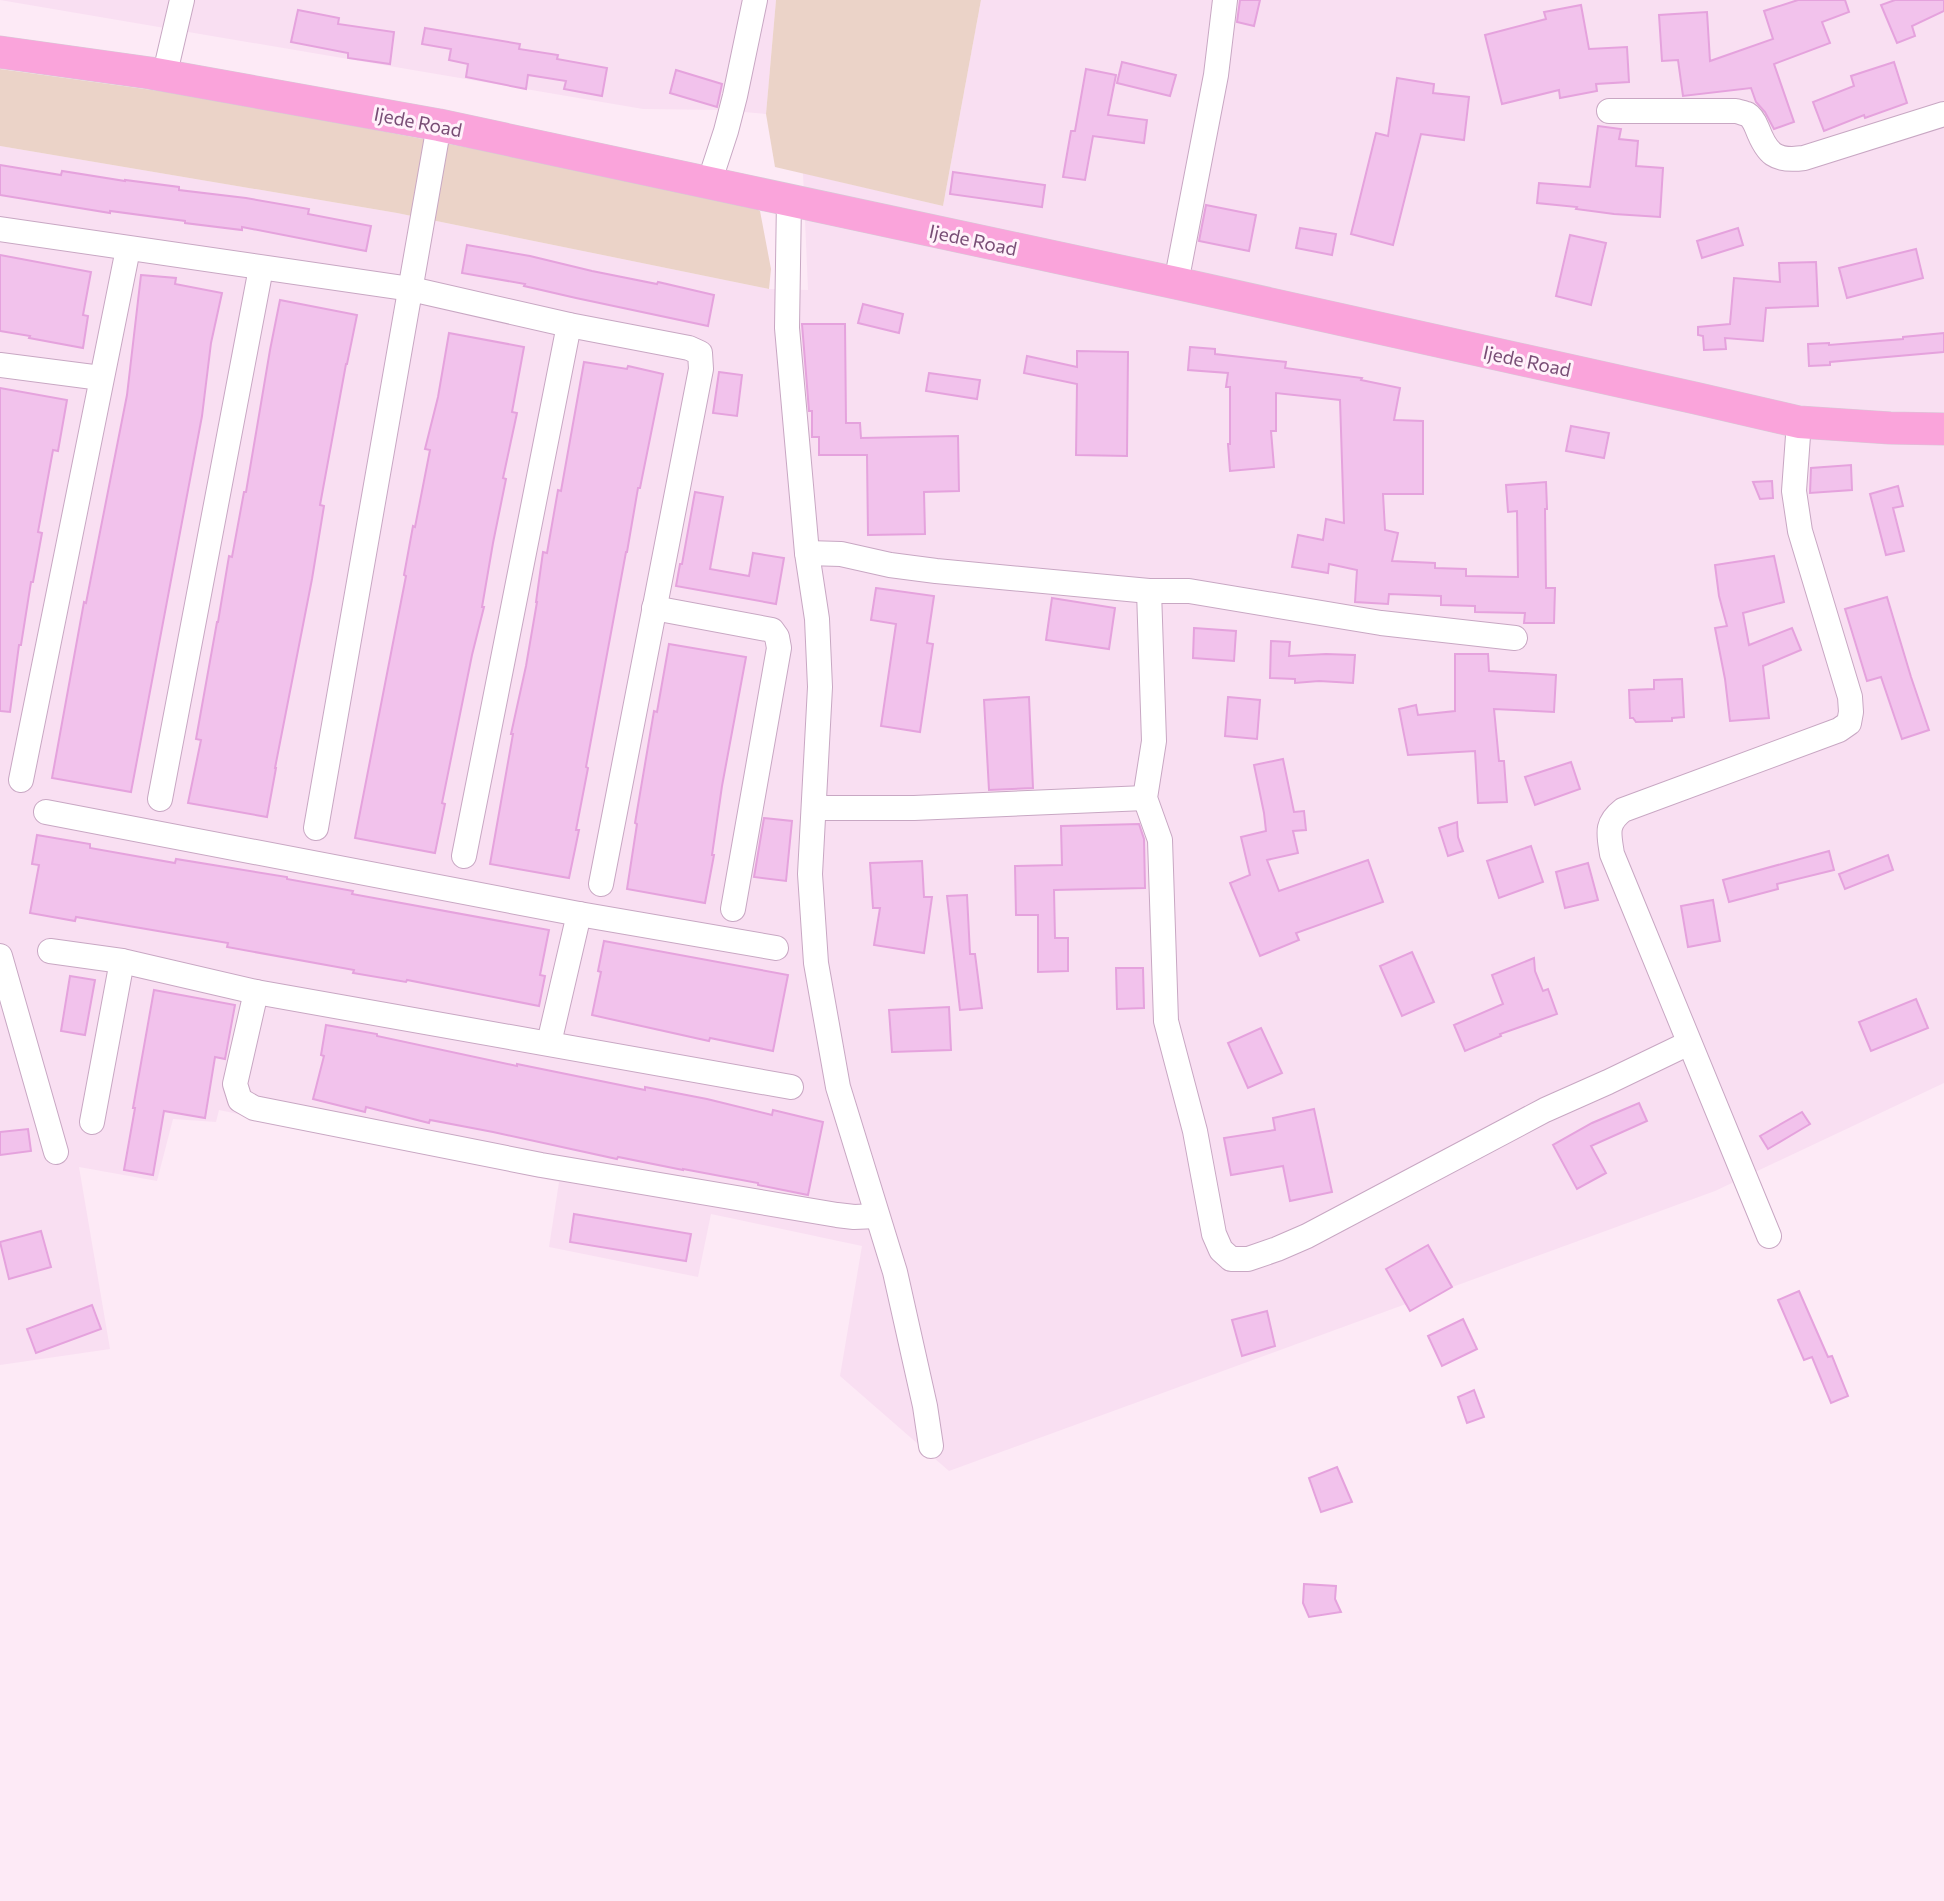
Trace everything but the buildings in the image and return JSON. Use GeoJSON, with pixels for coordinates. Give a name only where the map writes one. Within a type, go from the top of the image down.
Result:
{"type":"FeatureCollection","features":[{"type":"Feature","properties":{"kind":"main road","name":"Ijede Road"},"geometry":{"type":"LineString","coordinates":[[0,52],[164,77],[439,125],[1176,283],[1799,422],[1944,429]]}},
{"type":"Feature","properties":{"kind":"street"},"geometry":{"type":"LineString","coordinates":[[164,77],[182,0]]}},
{"type":"Feature","properties":{"kind":"street"},"geometry":{"type":"LineString","coordinates":[[709,183],[735,96],[755,0]]}},
{"type":"Feature","properties":{"kind":"street"},"geometry":{"type":"LineString","coordinates":[[1176,283],[1216,75],[1225,0]]}},
{"type":"Feature","properties":{"kind":"street"},"geometry":{"type":"LineString","coordinates":[[1609,111],[1736,111],[1747,114],[1754,121],[1763,143],[1773,156],[1787,160],[1804,158],[1944,114]]}},
{"type":"Feature","properties":{"kind":"street"},"geometry":{"type":"LineString","coordinates":[[316,828],[439,125]]}},
{"type":"Feature","properties":{"kind":"street"},"geometry":{"type":"LineString","coordinates":[[789,200],[788,328],[807,553],[817,619],[820,687],[810,874],[816,963],[838,1087],[895,1272],[925,1406],[931,1446]]}},
{"type":"Feature","properties":{"kind":"street"},"geometry":{"type":"LineString","coordinates":[[0,229],[411,289],[569,325],[689,348],[700,354],[701,369],[601,884]]}},
{"type":"Feature","properties":{"kind":"street"},"geometry":{"type":"LineString","coordinates":[[21,780],[128,248]]}},
{"type":"Feature","properties":{"kind":"street"},"geometry":{"type":"LineString","coordinates":[[160,799],[261,268]]}},
{"type":"Feature","properties":{"kind":"street"},"geometry":{"type":"LineString","coordinates":[[464,856],[569,325]]}},
{"type":"Feature","properties":{"kind":"street"},"geometry":{"type":"LineString","coordinates":[[0,365],[101,378]]}},
{"type":"Feature","properties":{"kind":"street"},"geometry":{"type":"LineString","coordinates":[[1769,1236],[1612,855],[1609,833],[1613,818],[1623,810],[1839,730],[1849,723],[1852,712],[1850,697],[1800,531],[1794,491],[1799,422]]}},
{"type":"Feature","properties":{"kind":"street"},"geometry":{"type":"LineString","coordinates":[[807,553],[841,554],[890,565],[936,571],[1149,591],[1189,591],[1381,623],[1515,638]]}},
{"type":"Feature","properties":{"kind":"street"},"geometry":{"type":"LineString","coordinates":[[1149,591],[1154,741],[1145,798],[1160,840],[1166,1021],[1195,1131],[1214,1234],[1221,1250],[1231,1259],[1248,1259],[1277,1250],[1307,1236],[1545,1110],[1689,1043]]}},
{"type":"Feature","properties":{"kind":"street"},"geometry":{"type":"LineString","coordinates":[[654,608],[772,630],[777,637],[779,648],[733,909]]}},
{"type":"Feature","properties":{"kind":"street"},"geometry":{"type":"LineString","coordinates":[[815,808],[914,808],[1145,798]]}},
{"type":"Feature","properties":{"kind":"street"},"geometry":{"type":"LineString","coordinates":[[46,812],[579,914],[776,948]]}},
{"type":"Feature","properties":{"kind":"street"},"geometry":{"type":"LineString","coordinates":[[549,1043],[579,914]]}},
{"type":"Feature","properties":{"kind":"street"},"geometry":{"type":"LineString","coordinates":[[50,951],[122,961],[256,992],[791,1087]]}},
{"type":"Feature","properties":{"kind":"street"},"geometry":{"type":"LineString","coordinates":[[0,956],[56,1152]]}},
{"type":"Feature","properties":{"kind":"street"},"geometry":{"type":"LineString","coordinates":[[93,1122],[122,961]]}},
{"type":"Feature","properties":{"kind":"street"},"geometry":{"type":"LineString","coordinates":[[256,992],[235,1084],[240,1100],[254,1108],[541,1165],[837,1215],[877,1216]]}},
{"type":"Feature","properties":{"kind":"shaded area"},"geometry":{"type":"Polygon","coordinates":[[[0,0],[776,0],[766,114],[720,110],[643,109],[0,0]]]}},
{"type":"Feature","properties":{"kind":"shaded area"},"geometry":{"type":"Polygon","coordinates":[[[776,0],[981,0],[943,206],[775,167],[766,114],[776,0]]]}},
{"type":"Feature","properties":{"kind":"shaded area"},"geometry":{"type":"Polygon","coordinates":[[[981,0],[1944,0],[1944,1083],[1715,1191],[949,1471],[840,1376],[862,1246],[711,1214],[698,1277],[549,1247],[559,1182],[219,1110],[216,1122],[173,1119],[157,1181],[79,1167],[110,1349],[0,1365],[0,146],[397,213],[769,289],[808,290],[803,173],[943,206],[981,0]]]}},
{"type":"Feature","properties":{"kind":"shaded area"},"geometry":{"type":"Polygon","coordinates":[[[0,69],[210,98],[741,200],[760,211],[771,269],[769,289],[397,213],[0,146],[0,69]]]}}]}
